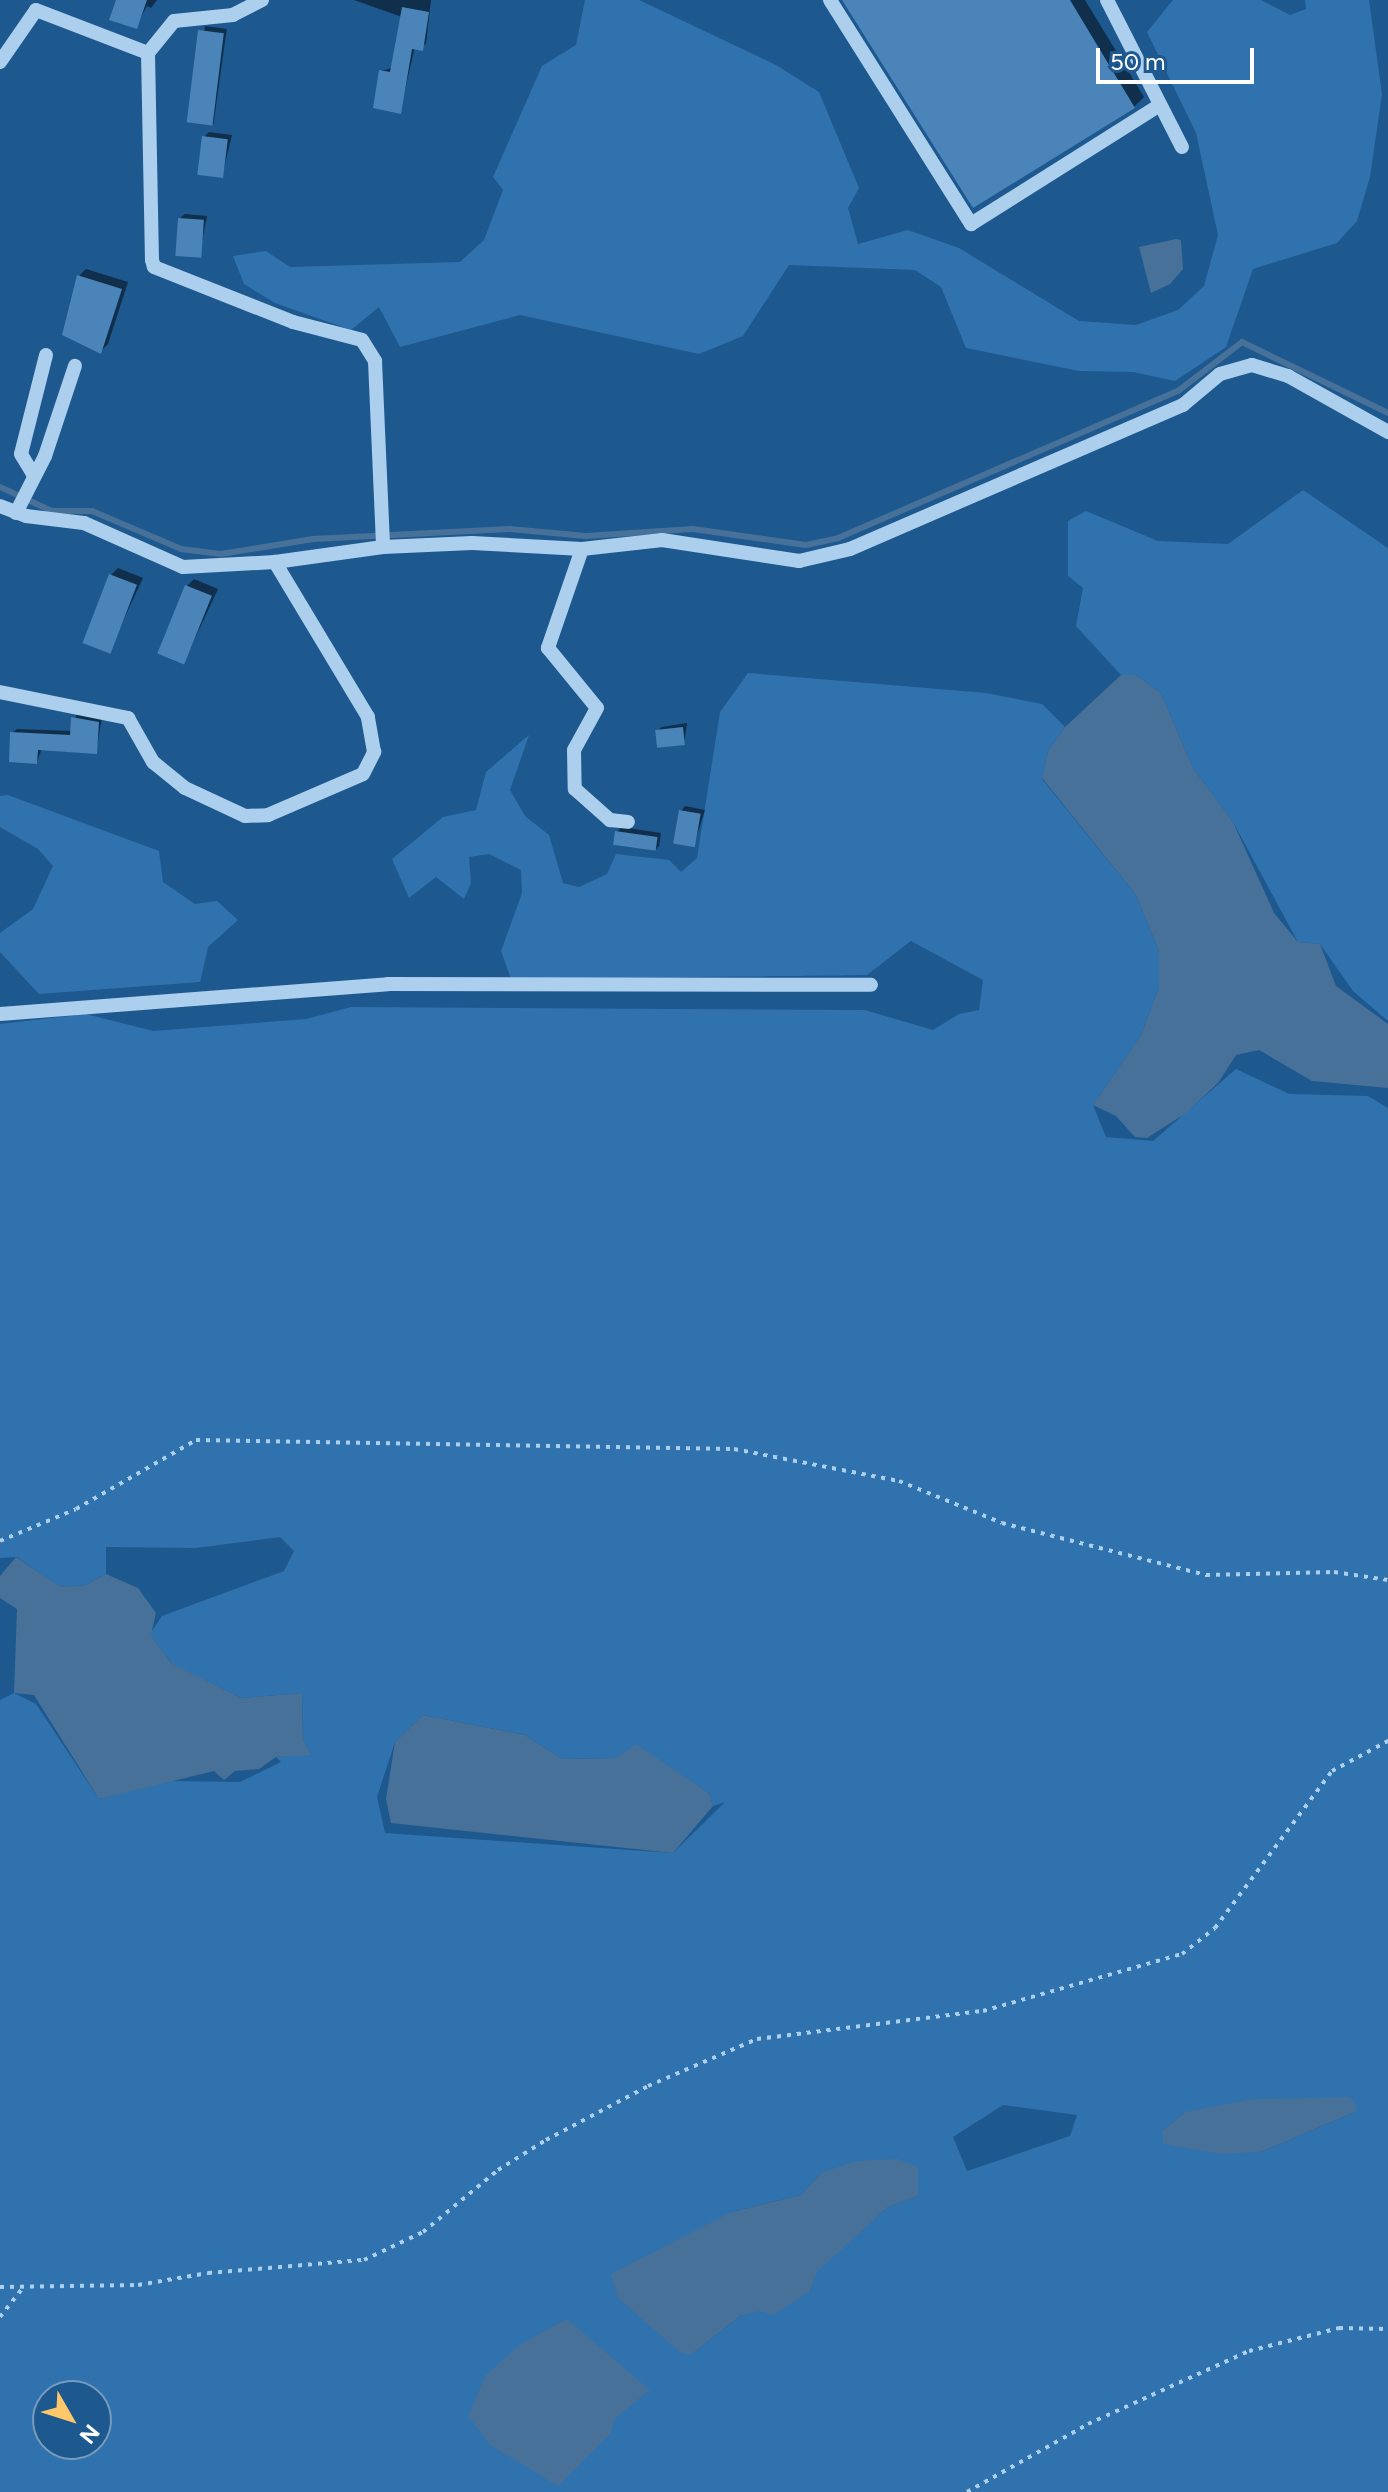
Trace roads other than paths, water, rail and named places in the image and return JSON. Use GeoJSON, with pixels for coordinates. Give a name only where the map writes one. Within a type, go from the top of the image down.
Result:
{"type":"FeatureCollection","features":[{"type":"Feature","properties":{"kind":"street"},"geometry":{"type":"LineString","coordinates":[[262,0],[233,15],[174,21],[148,53],[154,267],[293,322],[362,340],[375,361],[382,544]]}},
{"type":"Feature","properties":{"kind":"street"},"geometry":{"type":"LineString","coordinates":[[830,0],[971,224],[1160,105]]}},
{"type":"Feature","properties":{"kind":"street"},"geometry":{"type":"LineString","coordinates":[[1107,0],[1182,147]]}},
{"type":"Feature","properties":{"kind":"street"},"geometry":{"type":"LineString","coordinates":[[0,62],[35,5],[148,53]]}},
{"type":"Feature","properties":{"kind":"street"},"geometry":{"type":"LineString","coordinates":[[33,474],[21,454],[46,355]]}},
{"type":"Feature","properties":{"kind":"street"},"geometry":{"type":"LineString","coordinates":[[0,506],[84,523],[183,567],[275,562],[382,544],[472,543],[582,549],[662,540],[799,561],[850,549],[1183,405],[1220,374],[1252,365],[1288,376],[1388,432]]}},
{"type":"Feature","properties":{"kind":"street"},"geometry":{"type":"LineString","coordinates":[[17,510],[45,456],[75,366]]}},
{"type":"Feature","properties":{"kind":"street"},"geometry":{"type":"LineString","coordinates":[[582,549],[548,648],[597,708],[574,750],[575,789],[610,820],[628,822]]}},
{"type":"Feature","properties":{"kind":"street"},"geometry":{"type":"LineString","coordinates":[[0,692],[128,718],[153,762],[185,788],[245,816],[268,815],[363,774],[374,752],[368,717],[275,562]]}},
{"type":"Feature","properties":{"kind":"street"},"geometry":{"type":"LineString","coordinates":[[0,1014],[388,984],[871,985]]}},
{"type":"Feature","properties":{"kind":"waterway"},"geometry":{"type":"LineString","coordinates":[[0,487],[52,511],[92,511],[181,549],[221,554],[313,539],[510,529],[586,536],[693,529],[806,545],[838,538],[1178,391],[1242,342],[1388,413]]}}]}
